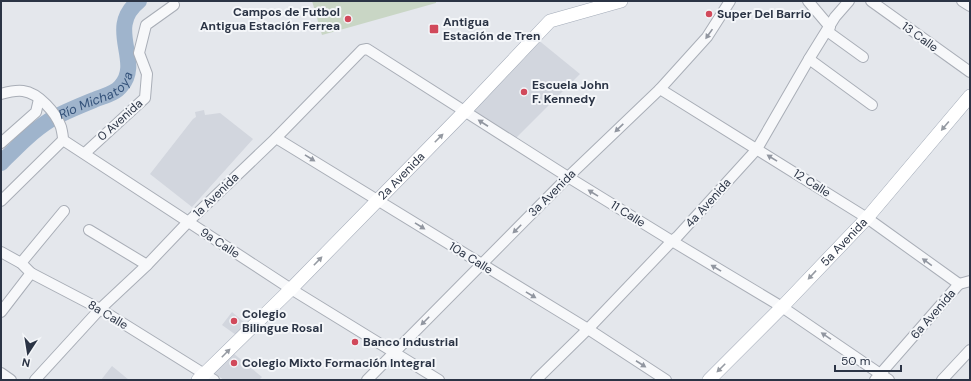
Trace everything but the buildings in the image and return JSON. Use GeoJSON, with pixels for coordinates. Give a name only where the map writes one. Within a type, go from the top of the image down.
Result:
{"type":"FeatureCollection","features":[{"type":"Feature","properties":{"kind":"main road","name":"2a Avenida"},"geometry":{"type":"LineString","coordinates":[[206,378],[465,111],[550,21],[621,1]]}},
{"type":"Feature","properties":{"kind":"main road","name":"5a Avenida"},"geometry":{"type":"LineString","coordinates":[[709,380],[782,307],[867,218],[970,96]]}},
{"type":"Feature","properties":{"kind":"street","name":"3a Avenida"},"geometry":{"type":"LineString","coordinates":[[367,380],[568,177],[660,89],[707,37],[730,1]]}},
{"type":"Feature","properties":{"kind":"street"},"geometry":{"type":"LineString","coordinates":[[808,1],[828,29],[864,57]]}},
{"type":"Feature","properties":{"kind":"street","name":"4a Avenida"},"geometry":{"type":"LineString","coordinates":[[536,380],[588,329],[677,237],[758,149],[809,59],[835,17],[849,1]]}},
{"type":"Feature","properties":{"kind":"street","name":"13 Calle"},"geometry":{"type":"LineString","coordinates":[[871,1],[970,72]]}},
{"type":"Feature","properties":{"kind":"street"},"geometry":{"type":"LineString","coordinates":[[962,1],[970,6]]}},
{"type":"Feature","properties":{"kind":"street","name":"0 Avenida"},"geometry":{"type":"LineString","coordinates":[[85,153],[145,98],[147,74],[139,53],[146,25],[174,5]]}},
{"type":"Feature","properties":{"kind":"street","name":"11 Calle"},"geometry":{"type":"LineString","coordinates":[[367,49],[568,177],[782,307],[882,378]]}},
{"type":"Feature","properties":{"kind":"street","name":"1a Avenida"},"geometry":{"type":"LineString","coordinates":[[35,380],[100,309],[276,138],[362,50],[367,49]]}},
{"type":"Feature","properties":{"kind":"street"},"geometry":{"type":"LineString","coordinates":[[809,59],[872,104]]}},
{"type":"Feature","properties":{"kind":"street","name":"12 Calle"},"geometry":{"type":"LineString","coordinates":[[660,89],[867,218],[959,284]]}},
{"type":"Feature","properties":{"kind":"street"},"geometry":{"type":"LineString","coordinates":[[1,94],[18,90],[28,92],[49,106],[61,127],[64,140],[1,201]]}},
{"type":"Feature","properties":{"kind":"street"},"geometry":{"type":"LineString","coordinates":[[1,143],[36,112],[39,99]]}},
{"type":"Feature","properties":{"kind":"street","name":"10a Calle"},"geometry":{"type":"LineString","coordinates":[[276,138],[588,329],[666,380]]}},
{"type":"Feature","properties":{"kind":"street","name":"9a Calle"},"geometry":{"type":"LineString","coordinates":[[64,140],[291,289],[440,380]]}},
{"type":"Feature","properties":{"kind":"street"},"geometry":{"type":"LineString","coordinates":[[21,263],[64,211]]}},
{"type":"Feature","properties":{"kind":"street"},"geometry":{"type":"LineString","coordinates":[[89,230],[147,265]]}},
{"type":"Feature","properties":{"kind":"street","name":"8a Calle"},"geometry":{"type":"LineString","coordinates":[[1,252],[21,263],[31,273],[100,309],[206,378]]}},
{"type":"Feature","properties":{"kind":"street"},"geometry":{"type":"LineString","coordinates":[[1,312],[31,273]]}},
{"type":"Feature","properties":{"kind":"street"},"geometry":{"type":"LineString","coordinates":[[959,284],[970,281]]}},
{"type":"Feature","properties":{"kind":"street","name":"6a Avenida"},"geometry":{"type":"LineString","coordinates":[[882,378],[959,284]]}},
{"type":"Feature","properties":{"kind":"street"},"geometry":{"type":"LineString","coordinates":[[942,380],[970,350]]}},
{"type":"Feature","properties":{"kind":"street"},"geometry":{"type":"LineString","coordinates":[[1,373],[10,380]]}},
{"type":"Feature","properties":{"kind":"shaded area","name":"Escuela John F. Kennedy"},"geometry":{"type":"Polygon","coordinates":[[[537,39],[580,74],[516,138],[469,110],[537,39]]]}},
{"type":"Feature","properties":{"kind":"shaded area"},"geometry":{"type":"Polygon","coordinates":[[[204,110],[205,115],[220,113],[253,139],[192,207],[150,174],[196,117],[195,112],[204,110]]]}},
{"type":"Feature","properties":{"kind":"shaded area","name":"Colegio Bilingue Rosal"},"geometry":{"type":"Polygon","coordinates":[[[232,312],[246,324],[236,335],[222,325],[232,312]]]}},
{"type":"Feature","properties":{"kind":"shaded area","name":"Colegio Mixto Formación Integral"},"geometry":{"type":"Polygon","coordinates":[[[233,353],[262,377],[259,380],[224,380],[214,373],[233,353]]]}},
{"type":"Feature","properties":{"kind":"shaded area"},"geometry":{"type":"Polygon","coordinates":[[[112,366],[129,380],[101,380],[112,366]]]}},
{"type":"Feature","properties":{"kind":"green space","name":"Campos de Futbol Antigua Estación Ferrea"},"geometry":{"type":"Polygon","coordinates":[[[312,1],[436,1],[436,3],[322,35],[312,1]]]}},
{"type":"Feature","properties":{"kind":"waterway","name":"Río Michatoya"},"geometry":{"type":"LineString","coordinates":[[1,163],[30,135],[50,120],[72,109],[112,93],[121,86],[127,76],[128,66],[124,33],[125,22],[129,11],[139,1]]}},
{"type":"Feature","properties":{"kind":"place","name":"Super Del Barrio"},"geometry":{"type":"Point","coordinates":[709,14]}},
{"type":"Feature","properties":{"kind":"place","name":"Campos de Futbol Antigua Estación Ferrea"},"geometry":{"type":"Point","coordinates":[348,19]}},
{"type":"Feature","properties":{"kind":"place","name":"Antigua Estación de Tren"},"geometry":{"type":"Point","coordinates":[434,29]}},
{"type":"Feature","properties":{"kind":"place","name":"Escuela John F. Kennedy"},"geometry":{"type":"Point","coordinates":[524,92]}},
{"type":"Feature","properties":{"kind":"place","name":"Colegio Bilingue Rosal"},"geometry":{"type":"Point","coordinates":[234,321]}},
{"type":"Feature","properties":{"kind":"place","name":"Banco Industrial"},"geometry":{"type":"Point","coordinates":[355,342]}},
{"type":"Feature","properties":{"kind":"place","name":"Colegio Mixto Formación Integral"},"geometry":{"type":"Point","coordinates":[234,363]}}]}
